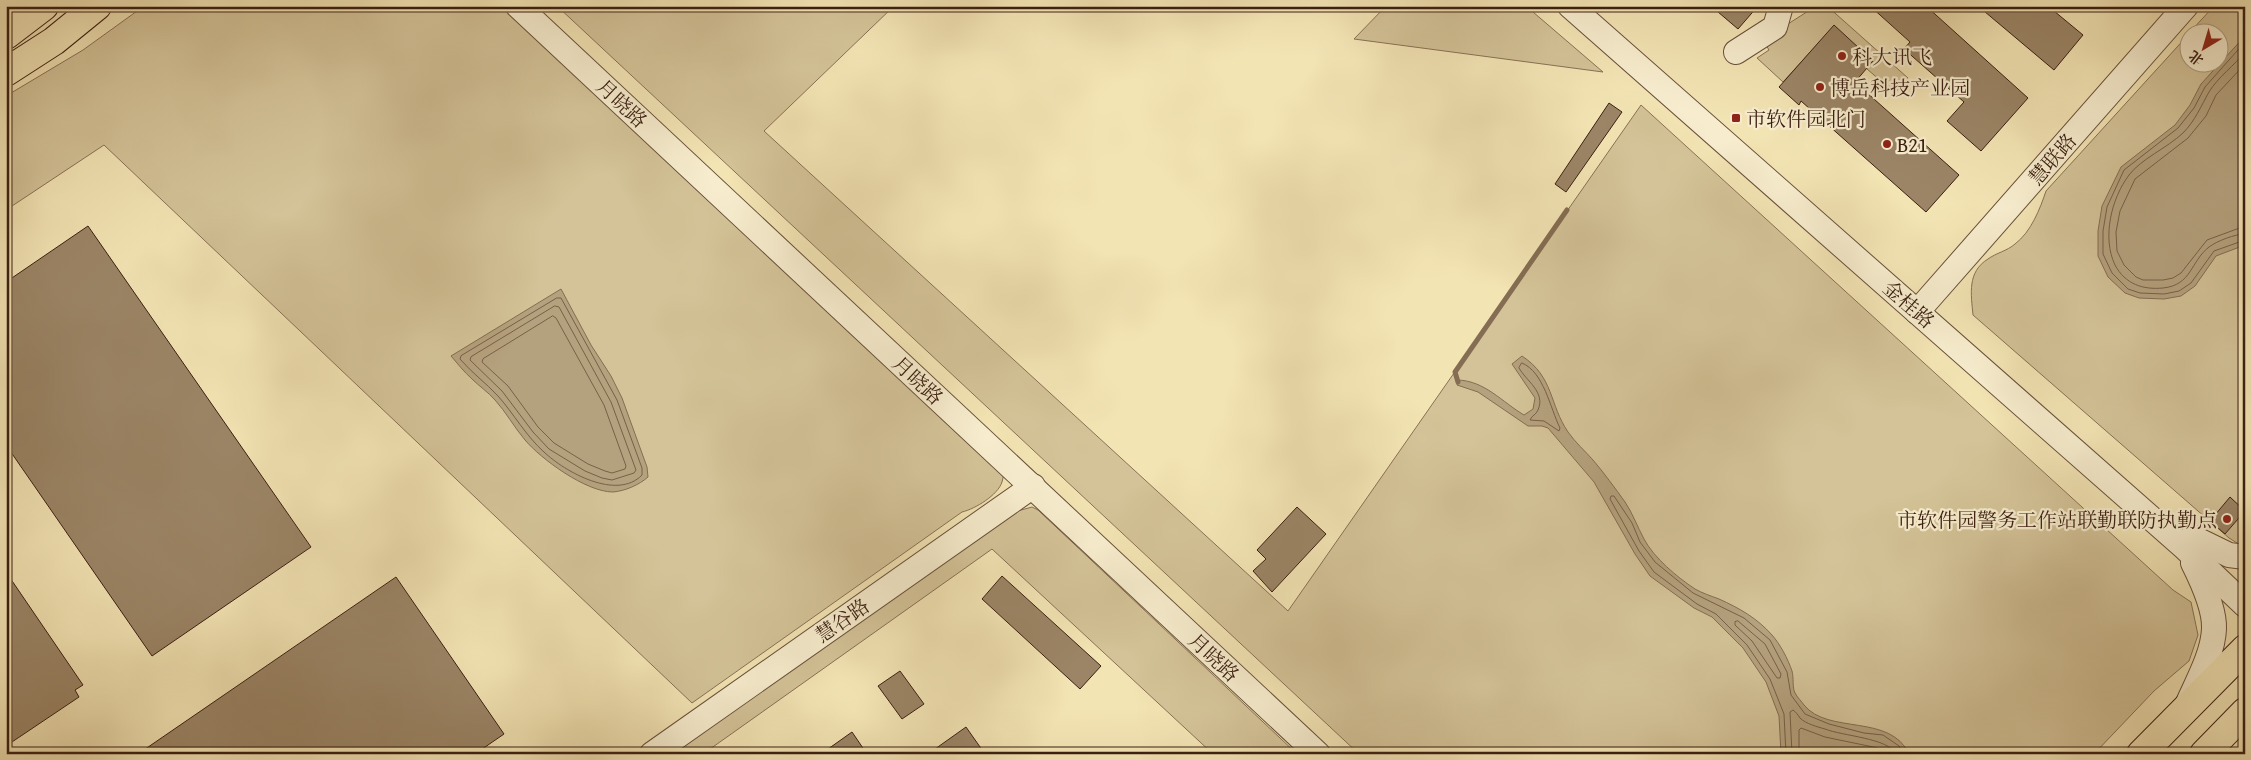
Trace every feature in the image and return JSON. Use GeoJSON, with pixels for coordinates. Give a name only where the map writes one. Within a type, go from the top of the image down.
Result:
{"type":"FeatureCollection","features":[{"type":"Feature","properties":{"kind":"main road"},"geometry":{"type":"LineString","coordinates":[[6,35],[44,6]]}},
{"type":"Feature","properties":{"kind":"main road"},"geometry":{"type":"LineString","coordinates":[[6,72],[54,41],[97,6]]}},
{"type":"Feature","properties":{"kind":"main road"},"geometry":{"type":"LineString","coordinates":[[2141,754],[2187,705],[2245,649]]}},
{"type":"Feature","properties":{"kind":"main road"},"geometry":{"type":"LineString","coordinates":[[2212,745],[2245,712]]}},
{"type":"Feature","properties":{"kind":"street","name":"月晓路"},"geometry":{"type":"LineString","coordinates":[[518,6],[1318,754]]}},
{"type":"Feature","properties":{"kind":"street","name":"金桂路"},"geometry":{"type":"LineString","coordinates":[[1570,6],[1921,307],[2189,543],[2245,583]]}},
{"type":"Feature","properties":{"kind":"street","name":"金桂路"},"geometry":{"type":"LineString","coordinates":[[1590,6],[1921,307]]}},
{"type":"Feature","properties":{"kind":"street"},"geometry":{"type":"LineString","coordinates":[[1736,52],[1775,27],[1780,6]]}},
{"type":"Feature","properties":{"kind":"street","name":"慧联路"},"geometry":{"type":"LineString","coordinates":[[1921,307],[2186,6]]}},
{"type":"Feature","properties":{"kind":"street","name":"慧谷路"},"geometry":{"type":"LineString","coordinates":[[652,754],[1033,486]]}},
{"type":"Feature","properties":{"kind":"street","name":"金桂路"},"geometry":{"type":"LineString","coordinates":[[2189,543],[2245,605]]}},
{"type":"Feature","properties":{"kind":"street"},"geometry":{"type":"LineString","coordinates":[[2189,543],[2229,555],[2245,557]]}},
{"type":"Feature","properties":{"kind":"street"},"geometry":{"type":"LineString","coordinates":[[2187,705],[2209,653],[2214,628],[2205,588],[2189,543]]}},
{"type":"Feature","properties":{"kind":"street"},"geometry":{"type":"LineString","coordinates":[[2212,745],[2245,718]]}},
{"type":"Feature","properties":{"kind":"shaded area"},"geometry":{"type":"Polygon","coordinates":[[[144,6],[509,6],[1003,466],[1003,478],[1000,487],[985,501],[962,512],[692,703],[104,145],[6,210],[6,96],[83,50],[144,6]]]}},
{"type":"Feature","properties":{"kind":"shaded area"},"geometry":{"type":"Polygon","coordinates":[[[557,6],[894,6],[764,131],[1288,611],[1641,105],[2173,590],[2191,602],[2198,635],[2189,661],[2154,691],[2094,754],[1359,754],[557,6]]]}},
{"type":"Feature","properties":{"kind":"shaded area"},"geometry":{"type":"Polygon","coordinates":[[[1386,6],[1526,6],[1603,72],[1354,39],[1386,6]]]}},
{"type":"Feature","properties":{"kind":"shaded area"},"geometry":{"type":"Polygon","coordinates":[[[1816,6],[1827,6],[1908,78],[1895,93],[1867,69],[1873,61],[1834,26],[1783,82],[1757,58],[1769,50],[1763,40],[1816,6]]]}},
{"type":"Feature","properties":{"kind":"shaded area"},"geometry":{"type":"Polygon","coordinates":[[[2214,6],[2245,6],[2245,548],[2229,538],[1973,315],[1971,291],[1973,277],[1981,264],[2021,239],[2034,220],[2046,191],[2178,46],[2178,72],[2228,72],[2228,22],[2199,22],[2214,6]]]}},
{"type":"Feature","properties":{"kind":"shaded area"},"geometry":{"type":"Polygon","coordinates":[[[1032,507],[1038,510],[1297,754],[1213,754],[992,549],[703,754],[673,754],[1014,512],[1032,507]]]}},
{"type":"Feature","properties":{"kind":"water"},"geometry":{"type":"Polygon","coordinates":[[[2245,36],[2245,245],[2216,256],[2195,286],[2181,296],[2164,299],[2139,298],[2125,293],[2108,277],[2098,256],[2098,231],[2102,206],[2121,167],[2175,125],[2190,105],[2201,84],[2212,72],[2228,72],[2228,55],[2245,36]]]}},
{"type":"Feature","properties":{"kind":"water"},"geometry":{"type":"Polygon","coordinates":[[[561,289],[622,398],[647,467],[648,477],[627,489],[613,492],[602,491],[578,481],[553,465],[532,448],[503,409],[466,374],[451,356],[561,289]]]}},
{"type":"Feature","properties":{"kind":"water"},"geometry":{"type":"Polygon","coordinates":[[[1522,356],[1540,373],[1546,382],[1568,432],[1597,465],[1625,502],[1648,546],[1660,560],[1695,589],[1741,610],[1766,629],[1784,652],[1793,674],[1795,693],[1804,705],[1815,714],[1828,720],[1874,728],[1888,733],[1900,741],[1909,754],[1781,754],[1779,716],[1766,682],[1743,648],[1712,617],[1694,608],[1650,576],[1635,554],[1594,482],[1548,428],[1528,426],[1478,392],[1457,385],[1458,380],[1477,384],[1524,415],[1533,409],[1535,398],[1512,364],[1522,356]]]}},
{"type":"Feature","properties":{"kind":"building"},"geometry":{"type":"Polygon","coordinates":[[[1711,6],[1758,6],[1738,29],[1711,6]]]}},
{"type":"Feature","properties":{"kind":"building"},"geometry":{"type":"Polygon","coordinates":[[[1870,6],[1926,6],[2028,98],[1981,151],[1947,121],[1964,102],[1904,49],[1910,42],[1870,6]]]}},
{"type":"Feature","properties":{"kind":"building"},"geometry":{"type":"Polygon","coordinates":[[[1978,6],[2048,6],[2083,35],[2054,70],[1978,6]]]}},
{"type":"Feature","properties":{"kind":"building","name":"B21"},"geometry":{"type":"Polygon","coordinates":[[[1834,25],[1873,61],[1855,82],[1959,175],[1926,212],[1801,101],[1799,105],[1779,87],[1834,25]]]}},
{"type":"Feature","properties":{"kind":"building"},"geometry":{"type":"Polygon","coordinates":[[[1609,103],[1622,112],[1566,192],[1555,184],[1609,103]]]}},
{"type":"Feature","properties":{"kind":"building"},"geometry":{"type":"Polygon","coordinates":[[[88,226],[311,547],[152,656],[6,445],[6,282],[88,226]]]}},
{"type":"Feature","properties":{"kind":"building"},"geometry":{"type":"Polygon","coordinates":[[[2230,497],[2245,511],[2225,534],[2210,521],[2230,497]]]}},
{"type":"Feature","properties":{"kind":"building"},"geometry":{"type":"Polygon","coordinates":[[[1297,507],[1326,534],[1272,592],[1253,571],[1266,559],[1257,550],[1297,507]]]}},
{"type":"Feature","properties":{"kind":"building"},"geometry":{"type":"Polygon","coordinates":[[[6,572],[83,685],[75,690],[79,697],[6,746],[6,572]]]}},
{"type":"Feature","properties":{"kind":"building"},"geometry":{"type":"Polygon","coordinates":[[[1002,576],[1101,666],[1080,689],[982,599],[1002,576]]]}},
{"type":"Feature","properties":{"kind":"building"},"geometry":{"type":"Polygon","coordinates":[[[396,577],[504,734],[475,754],[138,754],[396,577]]]}},
{"type":"Feature","properties":{"kind":"building"},"geometry":{"type":"Polygon","coordinates":[[[900,671],[924,704],[902,719],[878,686],[900,671]]]}},
{"type":"Feature","properties":{"kind":"building"},"geometry":{"type":"Polygon","coordinates":[[[966,727],[985,754],[928,754],[966,727]]]}},
{"type":"Feature","properties":{"kind":"building"},"geometry":{"type":"Polygon","coordinates":[[[852,732],[867,754],[821,754],[852,732]]]}},
{"type":"Feature","properties":{"kind":"waterway"},"geometry":{"type":"LineString","coordinates":[[1458,382],[1455,372],[1567,210]]}},
{"type":"Feature","properties":{"kind":"place","name":"科大讯飞"},"geometry":{"type":"Point","coordinates":[1842,56]}},
{"type":"Feature","properties":{"kind":"place","name":"博岳科技产业园"},"geometry":{"type":"Point","coordinates":[1820,87]}},
{"type":"Feature","properties":{"kind":"place","name":"市软件园北门"},"geometry":{"type":"Point","coordinates":[1736,118]}},
{"type":"Feature","properties":{"kind":"place","name":"B21"},"geometry":{"type":"Point","coordinates":[1887,144]}},
{"type":"Feature","properties":{"kind":"place","name":"市软件园警务工作站联勤联防执勤点"},"geometry":{"type":"Point","coordinates":[2227,519]}}]}
